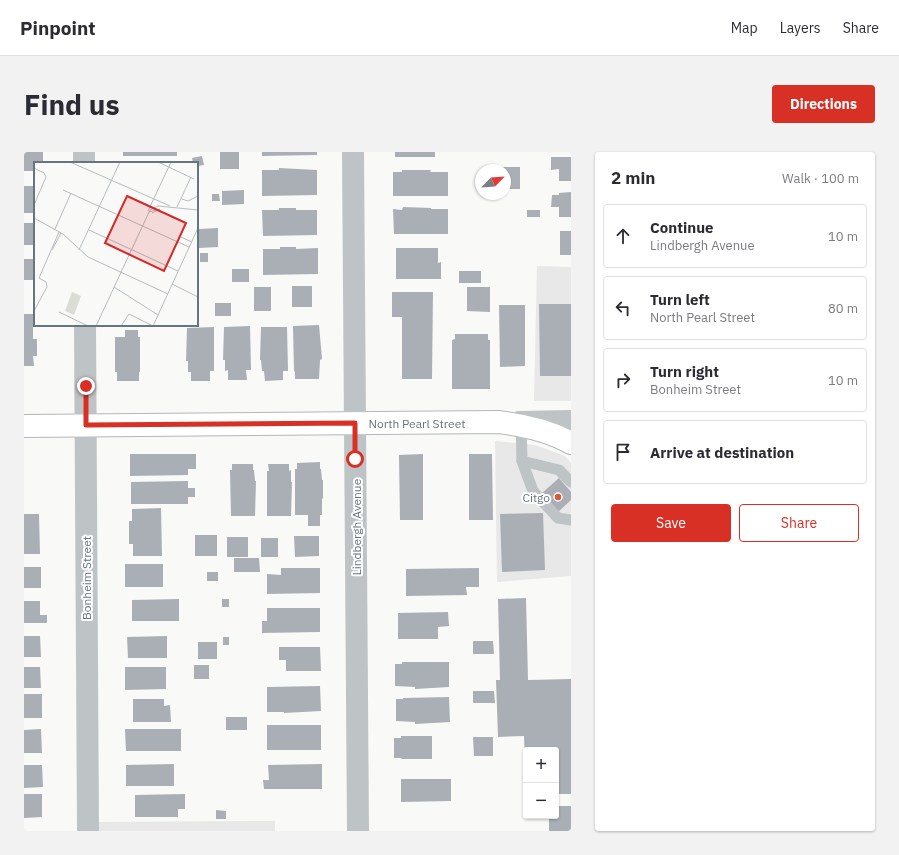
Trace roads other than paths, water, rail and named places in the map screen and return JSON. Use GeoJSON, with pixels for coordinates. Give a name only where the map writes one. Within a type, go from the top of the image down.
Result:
{"type":"FeatureCollection","features":[{"type":"Feature","properties":{"kind":"main road","name":"North Pearl Street"},"geometry":{"type":"LineString","coordinates":[[24,426],[498,422]]}},
{"type":"Feature","properties":{"kind":"main road"},"geometry":{"type":"LineString","coordinates":[[498,422],[521,424],[548,432],[571,443]]}},
{"type":"Feature","properties":{"kind":"street","name":"Lindbergh Avenue"},"geometry":{"type":"LineString","coordinates":[[353,152],[358,831]]}},
{"type":"Feature","properties":{"kind":"street","name":"Bonheim Street"},"geometry":{"type":"LineString","coordinates":[[85,326],[88,831]]}},
{"type":"Feature","properties":{"kind":"street","name":"North Pearl Street"},"geometry":{"type":"LineString","coordinates":[[498,422],[571,421]]}},
{"type":"Feature","properties":{"kind":"lane"},"geometry":{"type":"LineString","coordinates":[[521,424],[522,461],[533,491],[558,518],[571,520]]}},
{"type":"Feature","properties":{"kind":"lane"},"geometry":{"type":"LineString","coordinates":[[522,461],[559,470],[571,482]]}},
{"type":"Feature","properties":{"kind":"place","name":"Citgo"},"geometry":{"type":"Point","coordinates":[558,497]}}]}
